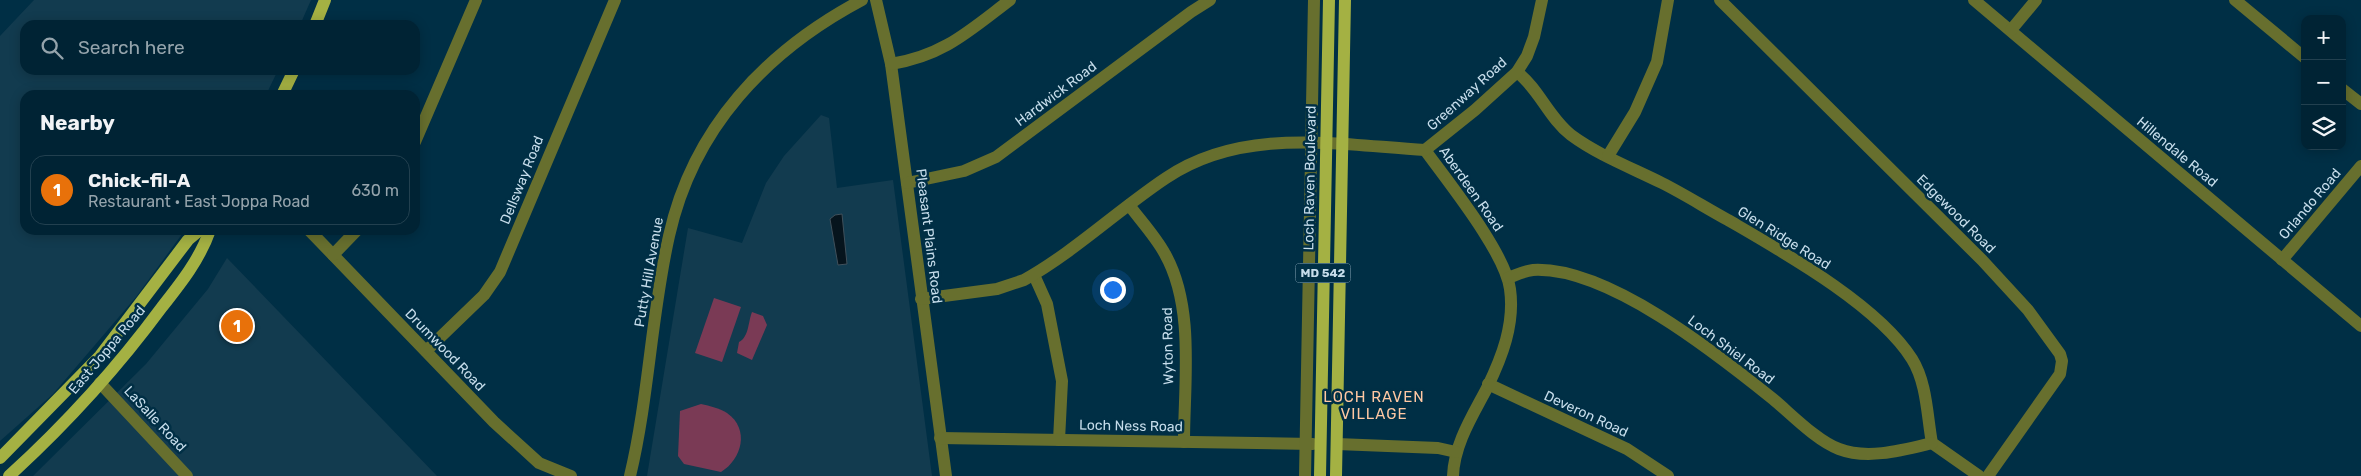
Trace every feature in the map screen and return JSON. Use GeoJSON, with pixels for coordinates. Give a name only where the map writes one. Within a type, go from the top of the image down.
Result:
{"type":"FeatureCollection","features":[{"type":"Feature","properties":{"kind":"main road"},"geometry":{"type":"LineString","coordinates":[[317,20],[325,0]]}},
{"type":"Feature","properties":{"kind":"main road","name":"Loch Raven Boulevard"},"geometry":{"type":"LineString","coordinates":[[1320,476],[1329,0]]}},
{"type":"Feature","properties":{"kind":"main road","name":"MD 542"},"geometry":{"type":"LineString","coordinates":[[1336,476],[1345,0]]}},
{"type":"Feature","properties":{"kind":"main road"},"geometry":{"type":"LineString","coordinates":[[284,90],[292,75]]}},
{"type":"Feature","properties":{"kind":"main road","name":"East Joppa Road"},"geometry":{"type":"LineString","coordinates":[[0,458],[88,369],[142,303],[188,240],[194,235]]}},
{"type":"Feature","properties":{"kind":"main road","name":"East Joppa Road"},"geometry":{"type":"LineString","coordinates":[[9,476],[100,383],[182,281],[204,250],[208,235]]}},
{"type":"Feature","properties":{"kind":"main road"},"geometry":{"type":"LineString","coordinates":[[88,369],[100,383]]}},
{"type":"Feature","properties":{"kind":"main road"},"geometry":{"type":"LineString","coordinates":[[1320,444],[1337,444]]}},
{"type":"Feature","properties":{"kind":"street"},"geometry":{"type":"LineString","coordinates":[[420,130],[476,0]]}},
{"type":"Feature","properties":{"kind":"street","name":"Dellsway Road"},"geometry":{"type":"LineString","coordinates":[[426,351],[484,295],[500,272],[615,0]]}},
{"type":"Feature","properties":{"kind":"street","name":"Putty Hill Avenue"},"geometry":{"type":"LineString","coordinates":[[630,476],[666,252],[677,206],[691,172],[722,117],[758,74],[799,38],[862,0]]}},
{"type":"Feature","properties":{"kind":"street","name":"Pleasant Plains Road"},"geometry":{"type":"LineString","coordinates":[[876,0],[891,64],[946,476]]}},
{"type":"Feature","properties":{"kind":"street"},"geometry":{"type":"LineString","coordinates":[[891,64],[918,60],[938,52],[1010,0]]}},
{"type":"Feature","properties":{"kind":"street","name":"Hardwick Road"},"geometry":{"type":"LineString","coordinates":[[907,183],[964,171],[996,157],[1176,22],[1210,0]]}},
{"type":"Feature","properties":{"kind":"street","name":"Loch Raven Boulevard"},"geometry":{"type":"LineString","coordinates":[[1305,476],[1314,0]]}},
{"type":"Feature","properties":{"kind":"street","name":"Greenway Road"},"geometry":{"type":"LineString","coordinates":[[1425,150],[1475,110],[1517,72],[1527,56],[1534,38],[1542,0]]}},
{"type":"Feature","properties":{"kind":"street"},"geometry":{"type":"LineString","coordinates":[[1608,156],[1635,112],[1657,62],[1668,0]]}},
{"type":"Feature","properties":{"kind":"street","name":"Edgewood Road"},"geometry":{"type":"LineString","coordinates":[[1720,0],[1982,260],[2028,310],[2054,344],[2062,361],[2057,380],[1988,476]]}},
{"type":"Feature","properties":{"kind":"street","name":"Hillendale Road"},"geometry":{"type":"LineString","coordinates":[[1974,0],[2361,326]]}},
{"type":"Feature","properties":{"kind":"street"},"geometry":{"type":"LineString","coordinates":[[2010,30],[2036,0]]}},
{"type":"Feature","properties":{"kind":"street"},"geometry":{"type":"LineString","coordinates":[[2236,0],[2301,55]]}},
{"type":"Feature","properties":{"kind":"street","name":"Glen Ridge Road"},"geometry":{"type":"LineString","coordinates":[[1517,72],[1526,79],[1554,117],[1571,134],[1608,156],[1665,184],[1800,263],[1868,314],[1890,334],[1912,360],[1921,378],[1932,443]]}},
{"type":"Feature","properties":{"kind":"street"},"geometry":{"type":"LineString","coordinates":[[2346,92],[2361,104]]}},
{"type":"Feature","properties":{"kind":"street","name":"Aberdeen Road"},"geometry":{"type":"LineString","coordinates":[[922,299],[997,289],[1011,286],[1034,275],[1183,168],[1216,154],[1258,144],[1312,143],[1425,150],[1491,244],[1508,278],[1511,301],[1509,330],[1502,354],[1456,452],[1453,476]]}},
{"type":"Feature","properties":{"kind":"street","name":"Orlando Road"},"geometry":{"type":"LineString","coordinates":[[2282,260],[2361,166]]}},
{"type":"Feature","properties":{"kind":"street","name":"Wyton Road"},"geometry":{"type":"LineString","coordinates":[[1129,205],[1165,254],[1182,299],[1185,332],[1184,442]]}},
{"type":"Feature","properties":{"kind":"street","name":"Drumwood Road"},"geometry":{"type":"LineString","coordinates":[[314,235],[494,422],[528,454],[545,467],[571,476]]}},
{"type":"Feature","properties":{"kind":"street"},"geometry":{"type":"LineString","coordinates":[[333,255],[352,235]]}},
{"type":"Feature","properties":{"kind":"street","name":"Loch Shiel Road"},"geometry":{"type":"LineString","coordinates":[[1508,278],[1532,270],[1558,272],[1584,278],[1631,299],[1672,324],[1839,450],[1872,454],[1894,452],[1932,443]]}},
{"type":"Feature","properties":{"kind":"street"},"geometry":{"type":"LineString","coordinates":[[1034,275],[1047,304],[1062,381],[1058,440]]}},
{"type":"Feature","properties":{"kind":"street","name":"LaSalle Road"},"geometry":{"type":"LineString","coordinates":[[100,383],[187,476]]}},
{"type":"Feature","properties":{"kind":"street","name":"Deveron Road"},"geometry":{"type":"LineString","coordinates":[[1488,384],[1627,449],[1668,476]]}},
{"type":"Feature","properties":{"kind":"street","name":"Loch Ness Road"},"geometry":{"type":"LineString","coordinates":[[940,438],[1320,444]]}},
{"type":"Feature","properties":{"kind":"street"},"geometry":{"type":"LineString","coordinates":[[1932,443],[1979,476]]}},
{"type":"Feature","properties":{"kind":"street"},"geometry":{"type":"LineString","coordinates":[[1337,444],[1438,448],[1456,452]]}},
{"type":"Feature","properties":{"kind":"shaded area"},"geometry":{"type":"Polygon","coordinates":[[[34,0],[311,0],[302,20],[20,20],[20,75],[276,75],[268,90],[20,90],[20,235],[181,235],[136,297],[53,394],[0,441],[0,36],[34,0]]]}},
{"type":"Feature","properties":{"kind":"shaded area"},"geometry":{"type":"Polygon","coordinates":[[[821,115],[829,118],[837,188],[893,180],[932,476],[647,476],[688,228],[742,243],[766,183],[784,156],[821,115]]]}},
{"type":"Feature","properties":{"kind":"shaded area"},"geometry":{"type":"Polygon","coordinates":[[[842,214],[847,264],[838,265],[830,219],[835,215],[842,214]]]}},
{"type":"Feature","properties":{"kind":"shaded area"},"geometry":{"type":"Polygon","coordinates":[[[227,258],[437,476],[33,476],[146,364],[208,289],[227,258]]]}},
{"type":"Feature","properties":{"kind":"shaded area"},"geometry":{"type":"Polygon","coordinates":[[[714,298],[741,307],[722,362],[695,353],[714,298]]]}},
{"type":"Feature","properties":{"kind":"shaded area"},"geometry":{"type":"Polygon","coordinates":[[[752,312],[763,316],[767,325],[752,360],[737,353],[739,342],[745,337],[752,312]]]}},
{"type":"Feature","properties":{"kind":"shaded area"},"geometry":{"type":"Polygon","coordinates":[[[701,404],[718,408],[727,413],[739,427],[741,435],[738,452],[734,460],[721,472],[684,464],[678,456],[680,411],[701,404]]]}},
{"type":"Feature","properties":{"kind":"place","name":"Chick-fil-A"},"geometry":{"type":"Point","coordinates":[237,326]}},
{"type":"Feature","properties":{"kind":"district","name":"LOCH RAVEN VILLAGE"},"geometry":{"type":"Point","coordinates":[1374,406]}}]}
